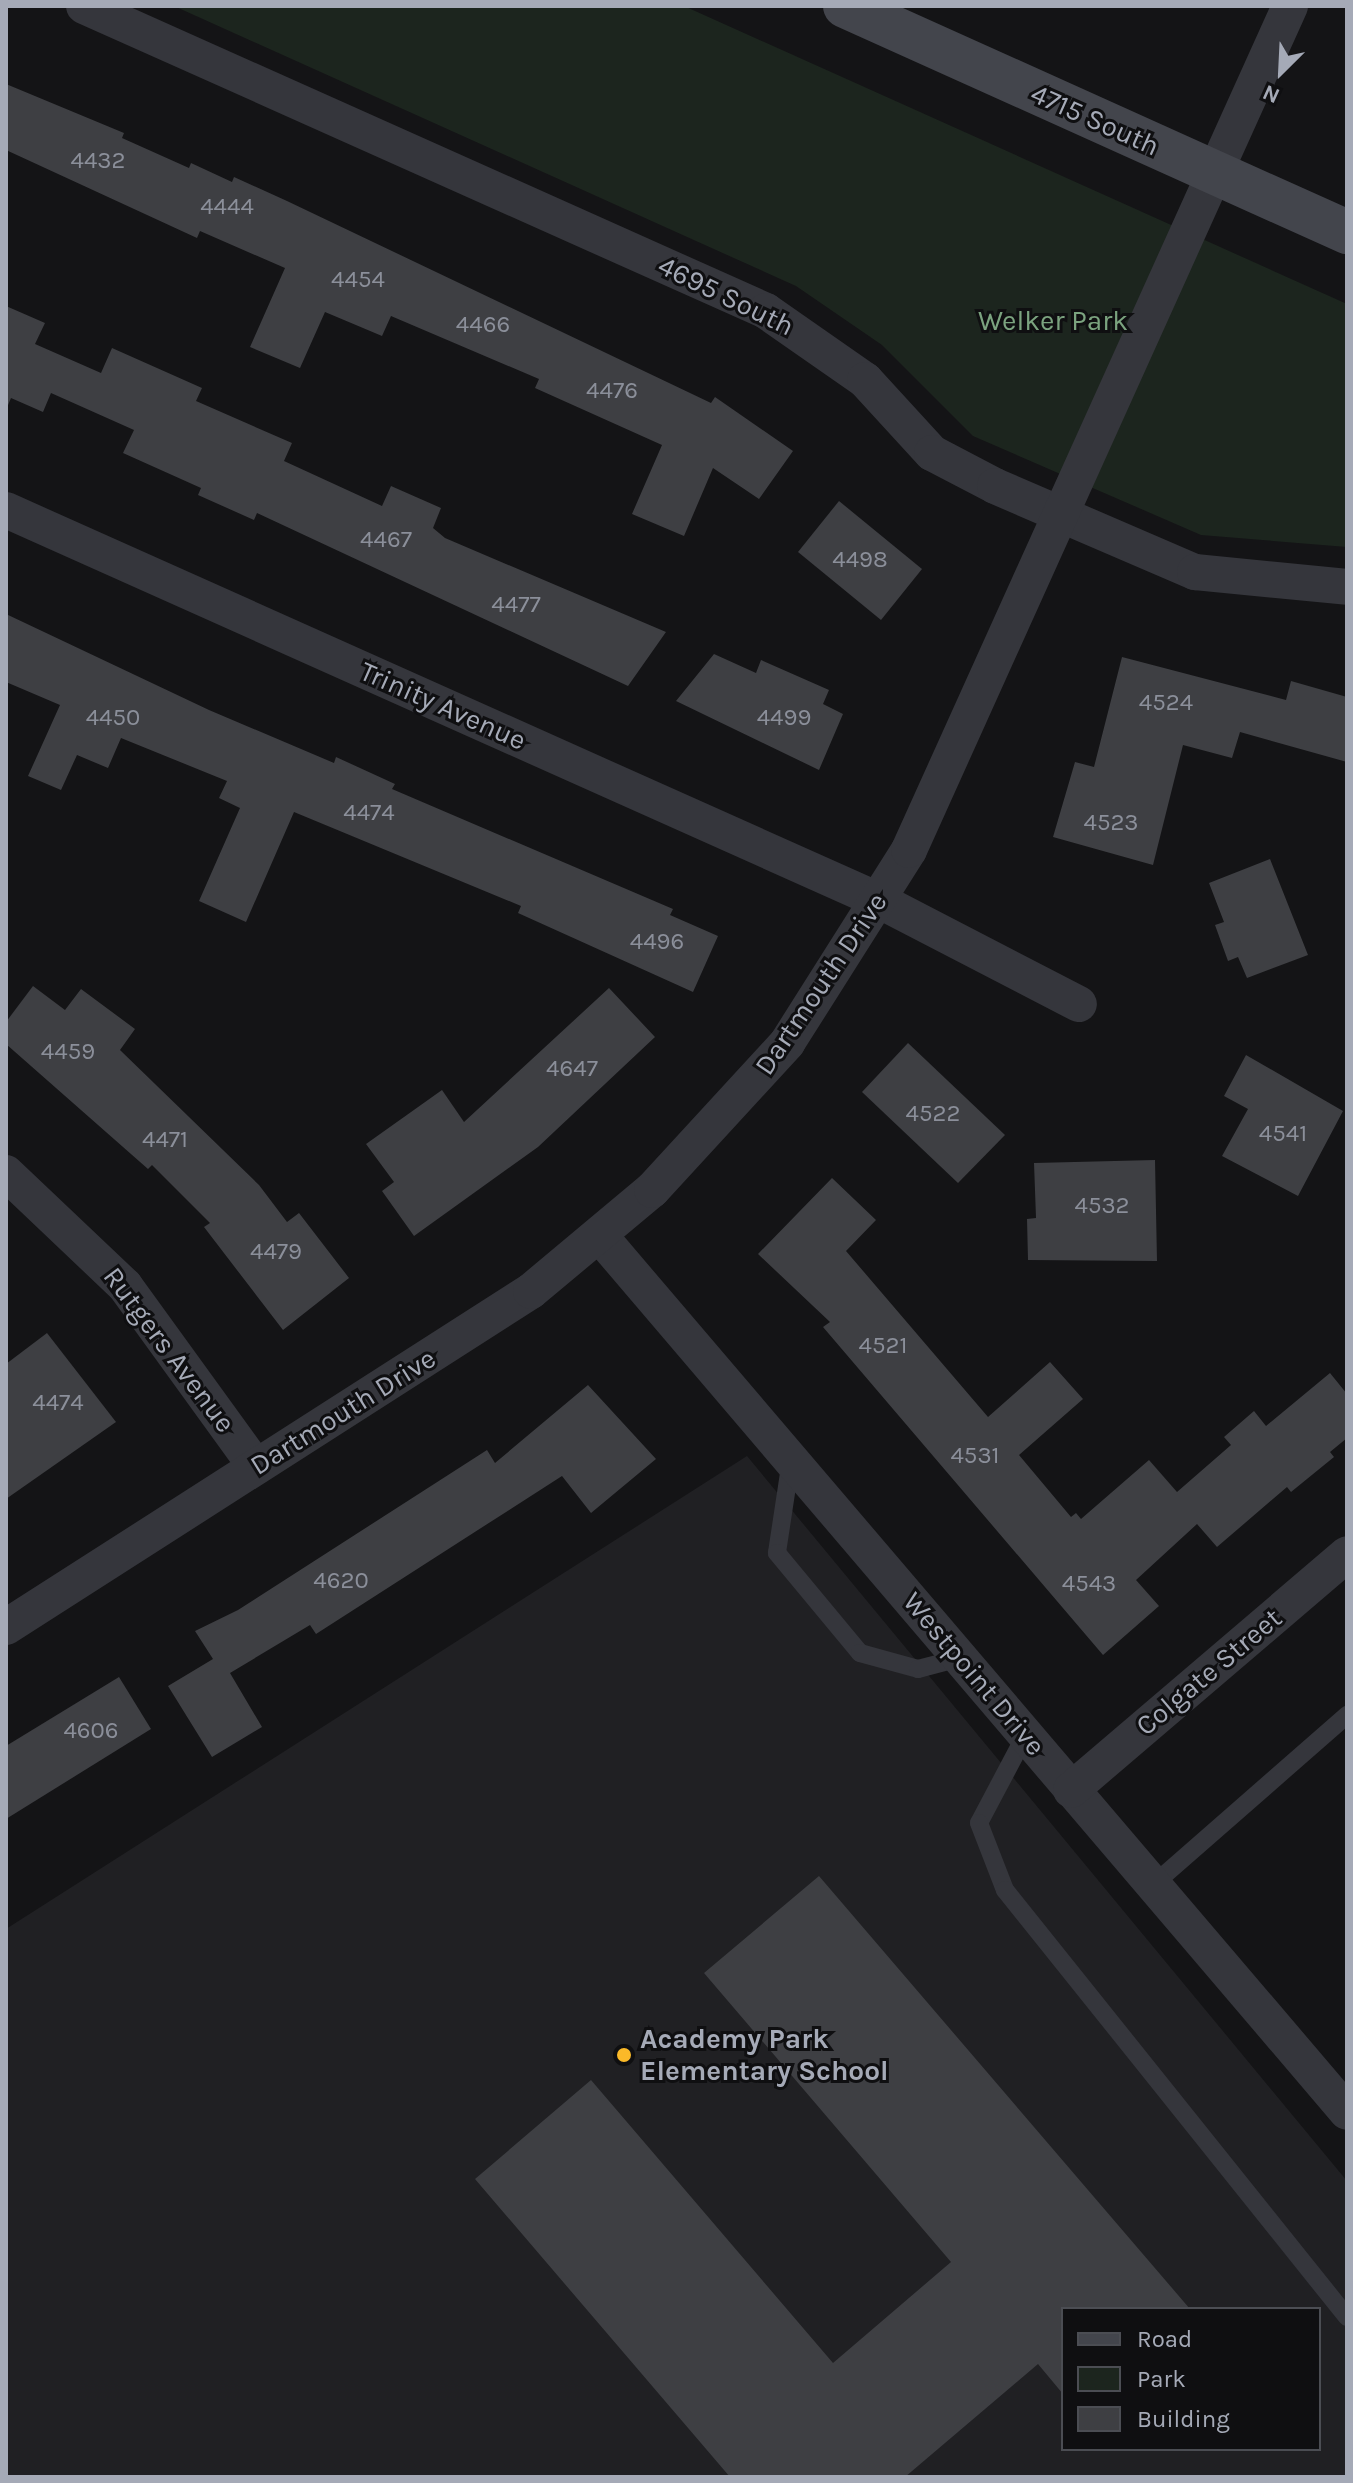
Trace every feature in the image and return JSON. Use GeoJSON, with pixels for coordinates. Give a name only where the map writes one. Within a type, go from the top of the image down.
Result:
{"type":"FeatureCollection","features":[{"type":"Feature","properties":{"kind":"main road","name":"4715 South"},"geometry":{"type":"LineString","coordinates":[[845,6],[1347,232]]}},
{"type":"Feature","properties":{"kind":"street","name":"4695 South"},"geometry":{"type":"LineString","coordinates":[[84,6],[766,311],[865,380],[932,453],[1062,514],[1195,572],[1347,587]]}},
{"type":"Feature","properties":{"kind":"street","name":"Dartmouth Drive"},"geometry":{"type":"LineString","coordinates":[[6,1627],[506,1308],[600,1236],[702,1141],[777,1055],[880,901],[909,850],[1290,6]]}},
{"type":"Feature","properties":{"kind":"street","name":"Trinity Avenue"},"geometry":{"type":"LineString","coordinates":[[6,510],[880,901],[1079,1004]]}},
{"type":"Feature","properties":{"kind":"street","name":"Rutgers Avenue"},"geometry":{"type":"LineString","coordinates":[[6,1173],[125,1286],[256,1467]]}},
{"type":"Feature","properties":{"kind":"street","name":"Westpoint Drive"},"geometry":{"type":"LineString","coordinates":[[600,1236],[1347,2112]]}},
{"type":"Feature","properties":{"kind":"street","name":"Colgate Street"},"geometry":{"type":"LineString","coordinates":[[1071,1790],[1347,1554]]}},
{"type":"Feature","properties":{"kind":"lane"},"geometry":{"type":"LineString","coordinates":[[791,1457],[777,1553],[860,1653],[918,1669],[960,1658]]}},
{"type":"Feature","properties":{"kind":"lane"},"geometry":{"type":"LineString","coordinates":[[1154,1884],[1347,1715]]}},
{"type":"Feature","properties":{"kind":"lane"},"geometry":{"type":"LineString","coordinates":[[1025,1736],[979,1823],[1005,1890],[1347,2317]]}},
{"type":"Feature","properties":{"kind":"shaded area","name":"Academy Park Elementary School"},"geometry":{"type":"Polygon","coordinates":[[[747,1456],[1347,2181],[1347,2477],[6,2477],[6,1929],[747,1456]]]}},
{"type":"Feature","properties":{"kind":"green space","name":"Welker Park"},"geometry":{"type":"Polygon","coordinates":[[[174,6],[684,6],[1347,304],[1347,547],[1201,535],[973,436],[882,345],[796,286],[174,6]]]}},
{"type":"Feature","properties":{"kind":"building"},"geometry":{"type":"Polygon","coordinates":[[[6,84],[124,133],[122,138],[189,168],[191,163],[232,182],[234,177],[711,403],[715,397],[793,451],[759,499],[713,468],[684,536],[632,514],[662,445],[535,388],[539,379],[391,316],[382,336],[325,312],[300,368],[250,347],[285,268],[200,231],[197,238],[6,150],[6,84]]]}},
{"type":"Feature","properties":{"kind":"building"},"geometry":{"type":"Polygon","coordinates":[[[6,306],[45,323],[35,344],[101,373],[112,348],[202,388],[196,401],[292,443],[284,461],[382,506],[391,486],[441,508],[433,528],[445,538],[666,632],[628,686],[257,513],[254,520],[198,495],[201,488],[123,453],[134,430],[51,393],[43,412],[11,398],[6,410],[6,306]]]}},
{"type":"Feature","properties":{"kind":"building"},"geometry":{"type":"Polygon","coordinates":[[[839,501],[922,569],[881,620],[798,552],[839,501]]]}},
{"type":"Feature","properties":{"kind":"building"},"geometry":{"type":"Polygon","coordinates":[[[6,614],[209,710],[334,763],[336,757],[395,784],[392,789],[673,909],[670,915],[718,936],[693,992],[518,913],[521,906],[294,812],[246,922],[199,901],[240,808],[219,798],[227,781],[121,738],[108,768],[77,755],[61,790],[28,776],[60,705],[6,682],[6,614]]]}},
{"type":"Feature","properties":{"kind":"building"},"geometry":{"type":"Polygon","coordinates":[[[714,654],[756,673],[761,660],[829,690],[823,704],[843,714],[819,770],[676,701],[714,654]]]}},
{"type":"Feature","properties":{"kind":"building"},"geometry":{"type":"Polygon","coordinates":[[[1122,657],[1286,700],[1291,681],[1347,697],[1347,762],[1240,732],[1232,758],[1183,745],[1153,865],[1053,837],[1075,762],[1094,767],[1122,657]]]}},
{"type":"Feature","properties":{"kind":"building"},"geometry":{"type":"Polygon","coordinates":[[[1270,859],[1308,955],[1247,978],[1238,957],[1228,961],[1215,925],[1224,922],[1209,883],[1270,859]]]}},
{"type":"Feature","properties":{"kind":"building"},"geometry":{"type":"Polygon","coordinates":[[[33,986],[65,1010],[81,989],[135,1029],[120,1050],[259,1185],[287,1222],[299,1213],[349,1278],[283,1330],[204,1227],[210,1223],[152,1165],[148,1169],[6,1044],[6,1022],[33,986]]]}},
{"type":"Feature","properties":{"kind":"building"},"geometry":{"type":"Polygon","coordinates":[[[609,988],[655,1037],[538,1147],[414,1236],[382,1191],[394,1182],[366,1144],[442,1090],[464,1122],[609,988]]]}},
{"type":"Feature","properties":{"kind":"building"},"geometry":{"type":"Polygon","coordinates":[[[908,1043],[1005,1135],[958,1183],[862,1092],[908,1043]]]}},
{"type":"Feature","properties":{"kind":"building"},"geometry":{"type":"Polygon","coordinates":[[[1246,1055],[1343,1111],[1298,1196],[1222,1156],[1248,1109],[1224,1096],[1246,1055]]]}},
{"type":"Feature","properties":{"kind":"building"},"geometry":{"type":"Polygon","coordinates":[[[1155,1160],[1157,1261],[1028,1260],[1027,1219],[1036,1218],[1034,1163],[1155,1160]]]}},
{"type":"Feature","properties":{"kind":"building"},"geometry":{"type":"Polygon","coordinates":[[[832,1178],[876,1220],[846,1251],[988,1417],[1050,1362],[1083,1399],[1019,1455],[1071,1517],[1076,1513],[1081,1519],[1149,1460],[1177,1492],[1231,1445],[1224,1437],[1254,1411],[1266,1426],[1330,1373],[1347,1394],[1347,1438],[1330,1452],[1334,1457],[1291,1492],[1287,1487],[1217,1547],[1197,1524],[1136,1580],[1159,1606],[1103,1655],[823,1327],[830,1322],[758,1254],[832,1178]]]}},
{"type":"Feature","properties":{"kind":"building"},"geometry":{"type":"Polygon","coordinates":[[[47,1333],[116,1422],[6,1499],[6,1364],[47,1333]]]}},
{"type":"Feature","properties":{"kind":"building"},"geometry":{"type":"Polygon","coordinates":[[[588,1385],[656,1459],[591,1513],[562,1476],[316,1634],[310,1625],[230,1673],[262,1727],[212,1757],[168,1686],[213,1659],[195,1631],[238,1610],[487,1450],[495,1463],[588,1385]]]}},
{"type":"Feature","properties":{"kind":"building"},"geometry":{"type":"Polygon","coordinates":[[[119,1677],[151,1729],[6,1819],[6,1746],[119,1677]]]}},
{"type":"Feature","properties":{"kind":"building"},"geometry":{"type":"Polygon","coordinates":[[[819,1876],[1188,2307],[1061,2307],[1061,2392],[1038,2364],[905,2477],[730,2477],[475,2179],[591,2080],[833,2363],[951,2262],[704,1973],[819,1876]]]}},
{"type":"Feature","properties":{"kind":"place","name":"Academy Park Elementary School"},"geometry":{"type":"Point","coordinates":[624,2055]}}]}
